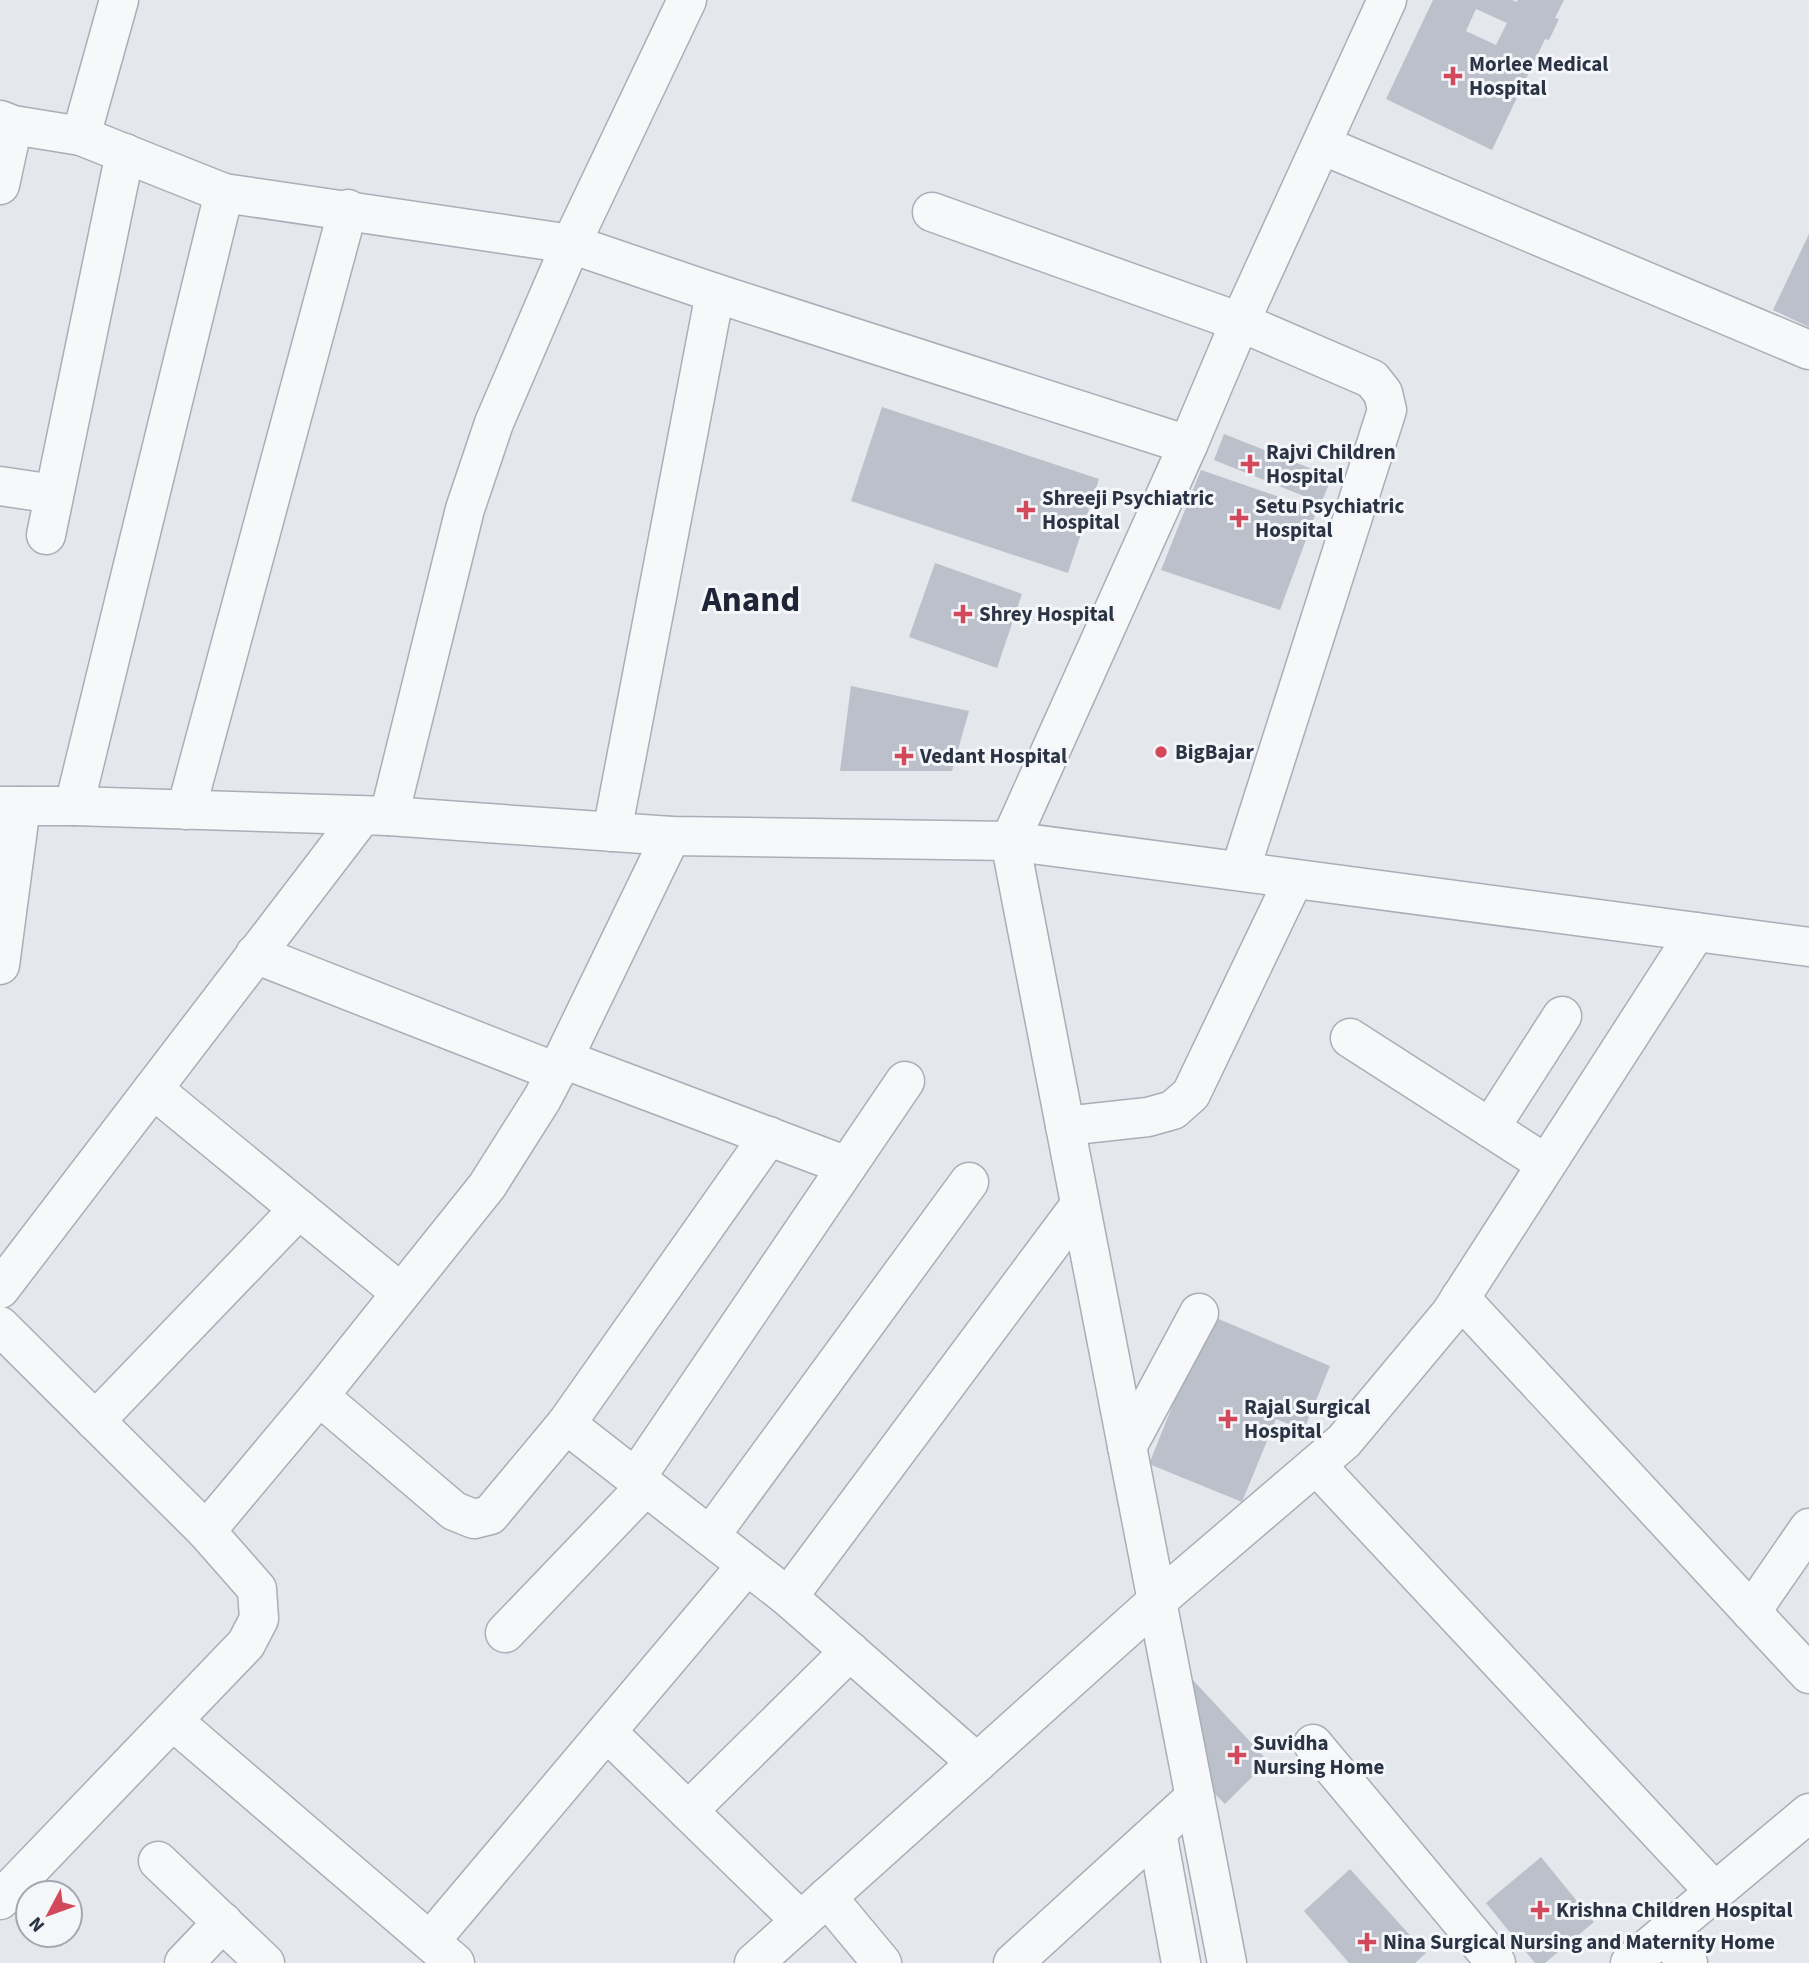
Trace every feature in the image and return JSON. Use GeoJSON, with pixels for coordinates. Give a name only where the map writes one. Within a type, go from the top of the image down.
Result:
{"type":"FeatureCollection","features":[{"type":"Feature","properties":{"kind":"street"},"geometry":{"type":"LineString","coordinates":[[81,136],[119,0]]}},
{"type":"Feature","properties":{"kind":"street"},"geometry":{"type":"LineString","coordinates":[[0,1289],[255,954],[375,817],[465,509],[494,423],[571,244],[687,0]]}},
{"type":"Feature","properties":{"kind":"street"},"geometry":{"type":"LineString","coordinates":[[1227,1963],[1010,841],[1188,445],[1240,322],[1387,0]]}},
{"type":"Feature","properties":{"kind":"street"},"geometry":{"type":"LineString","coordinates":[[0,185],[6,122],[81,136],[224,193],[348,209],[571,244],[1188,445]]}},
{"type":"Feature","properties":{"kind":"street"},"geometry":{"type":"LineString","coordinates":[[1322,145],[1809,350]]}},
{"type":"Feature","properties":{"kind":"street"},"geometry":{"type":"LineString","coordinates":[[46,535],[125,153]]}},
{"type":"Feature","properties":{"kind":"street"},"geometry":{"type":"LineString","coordinates":[[74,806],[224,193]]}},
{"type":"Feature","properties":{"kind":"street"},"geometry":{"type":"LineString","coordinates":[[186,810],[348,209]]}},
{"type":"Feature","properties":{"kind":"street"},"geometry":{"type":"LineString","coordinates":[[932,212],[1240,322],[1372,379],[1383,393],[1387,410],[1240,871]]}},
{"type":"Feature","properties":{"kind":"street"},"geometry":{"type":"LineString","coordinates":[[612,832],[715,293]]}},
{"type":"Feature","properties":{"kind":"street"},"geometry":{"type":"LineString","coordinates":[[0,486],[54,494]]}},
{"type":"Feature","properties":{"kind":"street"},"geometry":{"type":"LineString","coordinates":[[0,965],[11,806],[375,817],[671,836],[1010,841],[1809,947]]}},
{"type":"Feature","properties":{"kind":"street"},"geometry":{"type":"LineString","coordinates":[[206,1531],[486,1186],[542,1099],[560,1065],[671,836]]}},
{"type":"Feature","properties":{"kind":"street"},"geometry":{"type":"LineString","coordinates":[[1065,1126],[1148,1117],[1173,1110],[1191,1094],[1294,879]]}},
{"type":"Feature","properties":{"kind":"street"},"geometry":{"type":"LineString","coordinates":[[754,1963],[1157,1601],[1344,1441],[1450,1314],[1696,932]]}},
{"type":"Feature","properties":{"kind":"street"},"geometry":{"type":"LineString","coordinates":[[255,954],[848,1166]]}},
{"type":"Feature","properties":{"kind":"street"},"geometry":{"type":"LineString","coordinates":[[1490,1128],[1562,1016]]}},
{"type":"Feature","properties":{"kind":"street"},"geometry":{"type":"LineString","coordinates":[[1350,1038],[1546,1164]]}},
{"type":"Feature","properties":{"kind":"street"},"geometry":{"type":"LineString","coordinates":[[505,1633],[640,1483],[905,1081]]}},
{"type":"Feature","properties":{"kind":"street"},"geometry":{"type":"LineString","coordinates":[[153,1089],[401,1293]]}},
{"type":"Feature","properties":{"kind":"street"},"geometry":{"type":"LineString","coordinates":[[319,1395],[453,1511],[474,1520],[490,1516],[566,1424],[769,1136]]}},
{"type":"Feature","properties":{"kind":"street"},"geometry":{"type":"LineString","coordinates":[[710,1536],[969,1182]]}},
{"type":"Feature","properties":{"kind":"street"},"geometry":{"type":"LineString","coordinates":[[788,1597],[1080,1205]]}},
{"type":"Feature","properties":{"kind":"street"},"geometry":{"type":"LineString","coordinates":[[95,1421],[299,1209]]}},
{"type":"Feature","properties":{"kind":"street"},"geometry":{"type":"LineString","coordinates":[[1460,1298],[1809,1674]]}},
{"type":"Feature","properties":{"kind":"street"},"geometry":{"type":"LineString","coordinates":[[1127,1447],[1199,1313]]}},
{"type":"Feature","properties":{"kind":"street"},"geometry":{"type":"LineString","coordinates":[[0,1326],[206,1531],[257,1589],[259,1619],[246,1644],[0,1900]]}},
{"type":"Feature","properties":{"kind":"street"},"geometry":{"type":"LineString","coordinates":[[566,1424],[788,1597],[976,1763]]}},
{"type":"Feature","properties":{"kind":"street"},"geometry":{"type":"LineString","coordinates":[[1316,1465],[1715,1892]]}},
{"type":"Feature","properties":{"kind":"street"},"geometry":{"type":"LineString","coordinates":[[1751,1612],[1809,1528]]}},
{"type":"Feature","properties":{"kind":"street"},"geometry":{"type":"LineString","coordinates":[[173,1721],[443,1952],[607,1732],[747,1565]]}},
{"type":"Feature","properties":{"kind":"street"},"geometry":{"type":"LineString","coordinates":[[688,1811],[850,1651]]}},
{"type":"Feature","properties":{"kind":"street"},"geometry":{"type":"LineString","coordinates":[[607,1732],[688,1811],[882,1963]]}},
{"type":"Feature","properties":{"kind":"street"},"geometry":{"type":"LineString","coordinates":[[1313,1744],[1496,1963]]}},
{"type":"Feature","properties":{"kind":"street"},"geometry":{"type":"LineString","coordinates":[[1013,1963],[1195,1797]]}},
{"type":"Feature","properties":{"kind":"street"},"geometry":{"type":"LineString","coordinates":[[1630,1963],[1809,1813]]}},
{"type":"Feature","properties":{"kind":"street"},"geometry":{"type":"LineString","coordinates":[[1157,1832],[1181,1963]]}},
{"type":"Feature","properties":{"kind":"street"},"geometry":{"type":"LineString","coordinates":[[158,1861],[265,1963]]}},
{"type":"Feature","properties":{"kind":"street"},"geometry":{"type":"LineString","coordinates":[[184,1963],[223,1922]]}},
{"type":"Feature","properties":{"kind":"street"},"geometry":{"type":"LineString","coordinates":[[1664,1935],[1688,1963]]}},
{"type":"Feature","properties":{"kind":"building"},"geometry":{"type":"Polygon","coordinates":[[[1433,0],[1564,0],[1555,18],[1559,19],[1549,40],[1545,39],[1492,150],[1386,99],[1433,0]],[[1476,9],[1466,31],[1496,45],[1507,23],[1476,9]]]}},
{"type":"Feature","properties":{"kind":"building"},"geometry":{"type":"Polygon","coordinates":[[[1809,234],[1809,327],[1773,310],[1809,234]]]}},
{"type":"Feature","properties":{"kind":"building"},"geometry":{"type":"Polygon","coordinates":[[[882,407],[1099,479],[1068,573],[851,501],[882,407]]]}},
{"type":"Feature","properties":{"kind":"building"},"geometry":{"type":"Polygon","coordinates":[[[1224,434],[1332,477],[1321,503],[1214,460],[1224,434]]]}},
{"type":"Feature","properties":{"kind":"building"},"geometry":{"type":"Polygon","coordinates":[[[1201,470],[1317,510],[1280,610],[1161,570],[1201,470]]]}},
{"type":"Feature","properties":{"kind":"building"},"geometry":{"type":"Polygon","coordinates":[[[935,563],[1022,594],[997,668],[909,637],[935,563]]]}},
{"type":"Feature","properties":{"kind":"building"},"geometry":{"type":"Polygon","coordinates":[[[851,686],[969,711],[952,771],[840,771],[851,686]]]}},
{"type":"Feature","properties":{"kind":"building"},"geometry":{"type":"Polygon","coordinates":[[[1209,1315],[1330,1366],[1304,1430],[1276,1419],[1242,1502],[1149,1464],[1209,1315]]]}},
{"type":"Feature","properties":{"kind":"building"},"geometry":{"type":"Polygon","coordinates":[[[1192,1679],[1268,1761],[1225,1804],[1209,1788],[1192,1679]]]}},
{"type":"Feature","properties":{"kind":"building"},"geometry":{"type":"Polygon","coordinates":[[[1541,1857],[1594,1922],[1545,1963],[1535,1963],[1486,1903],[1541,1857]]]}},
{"type":"Feature","properties":{"kind":"building"},"geometry":{"type":"Polygon","coordinates":[[[1350,1869],[1426,1953],[1415,1963],[1349,1963],[1304,1911],[1350,1869]]]}},
{"type":"Feature","properties":{"kind":"place","name":"Morlee Medical Hospital"},"geometry":{"type":"Point","coordinates":[1453,76]}},
{"type":"Feature","properties":{"kind":"place","name":"Rajvi Children Hospital"},"geometry":{"type":"Point","coordinates":[1250,464]}},
{"type":"Feature","properties":{"kind":"place","name":"Shreeji Psychiatric Hospital"},"geometry":{"type":"Point","coordinates":[1026,510]}},
{"type":"Feature","properties":{"kind":"place","name":"Setu Psychiatric Hospital"},"geometry":{"type":"Point","coordinates":[1239,518]}},
{"type":"Feature","properties":{"kind":"place","name":"Shrey Hospital"},"geometry":{"type":"Point","coordinates":[963,614]}},
{"type":"Feature","properties":{"kind":"place","name":"BigBajar"},"geometry":{"type":"Point","coordinates":[1161,752]}},
{"type":"Feature","properties":{"kind":"place","name":"Vedant Hospital"},"geometry":{"type":"Point","coordinates":[904,756]}},
{"type":"Feature","properties":{"kind":"place","name":"Rajal Surgical Hospital"},"geometry":{"type":"Point","coordinates":[1228,1419]}},
{"type":"Feature","properties":{"kind":"place","name":"Suvidha Nursing Home"},"geometry":{"type":"Point","coordinates":[1237,1755]}},
{"type":"Feature","properties":{"kind":"place","name":"Krishna Children Hospital"},"geometry":{"type":"Point","coordinates":[1540,1910]}},
{"type":"Feature","properties":{"kind":"place","name":"Nina Surgical Nursing and Maternity Home"},"geometry":{"type":"Point","coordinates":[1367,1942]}},
{"type":"Feature","properties":{"kind":"district","name":"Anand"},"geometry":{"type":"Point","coordinates":[751,600]}}]}
